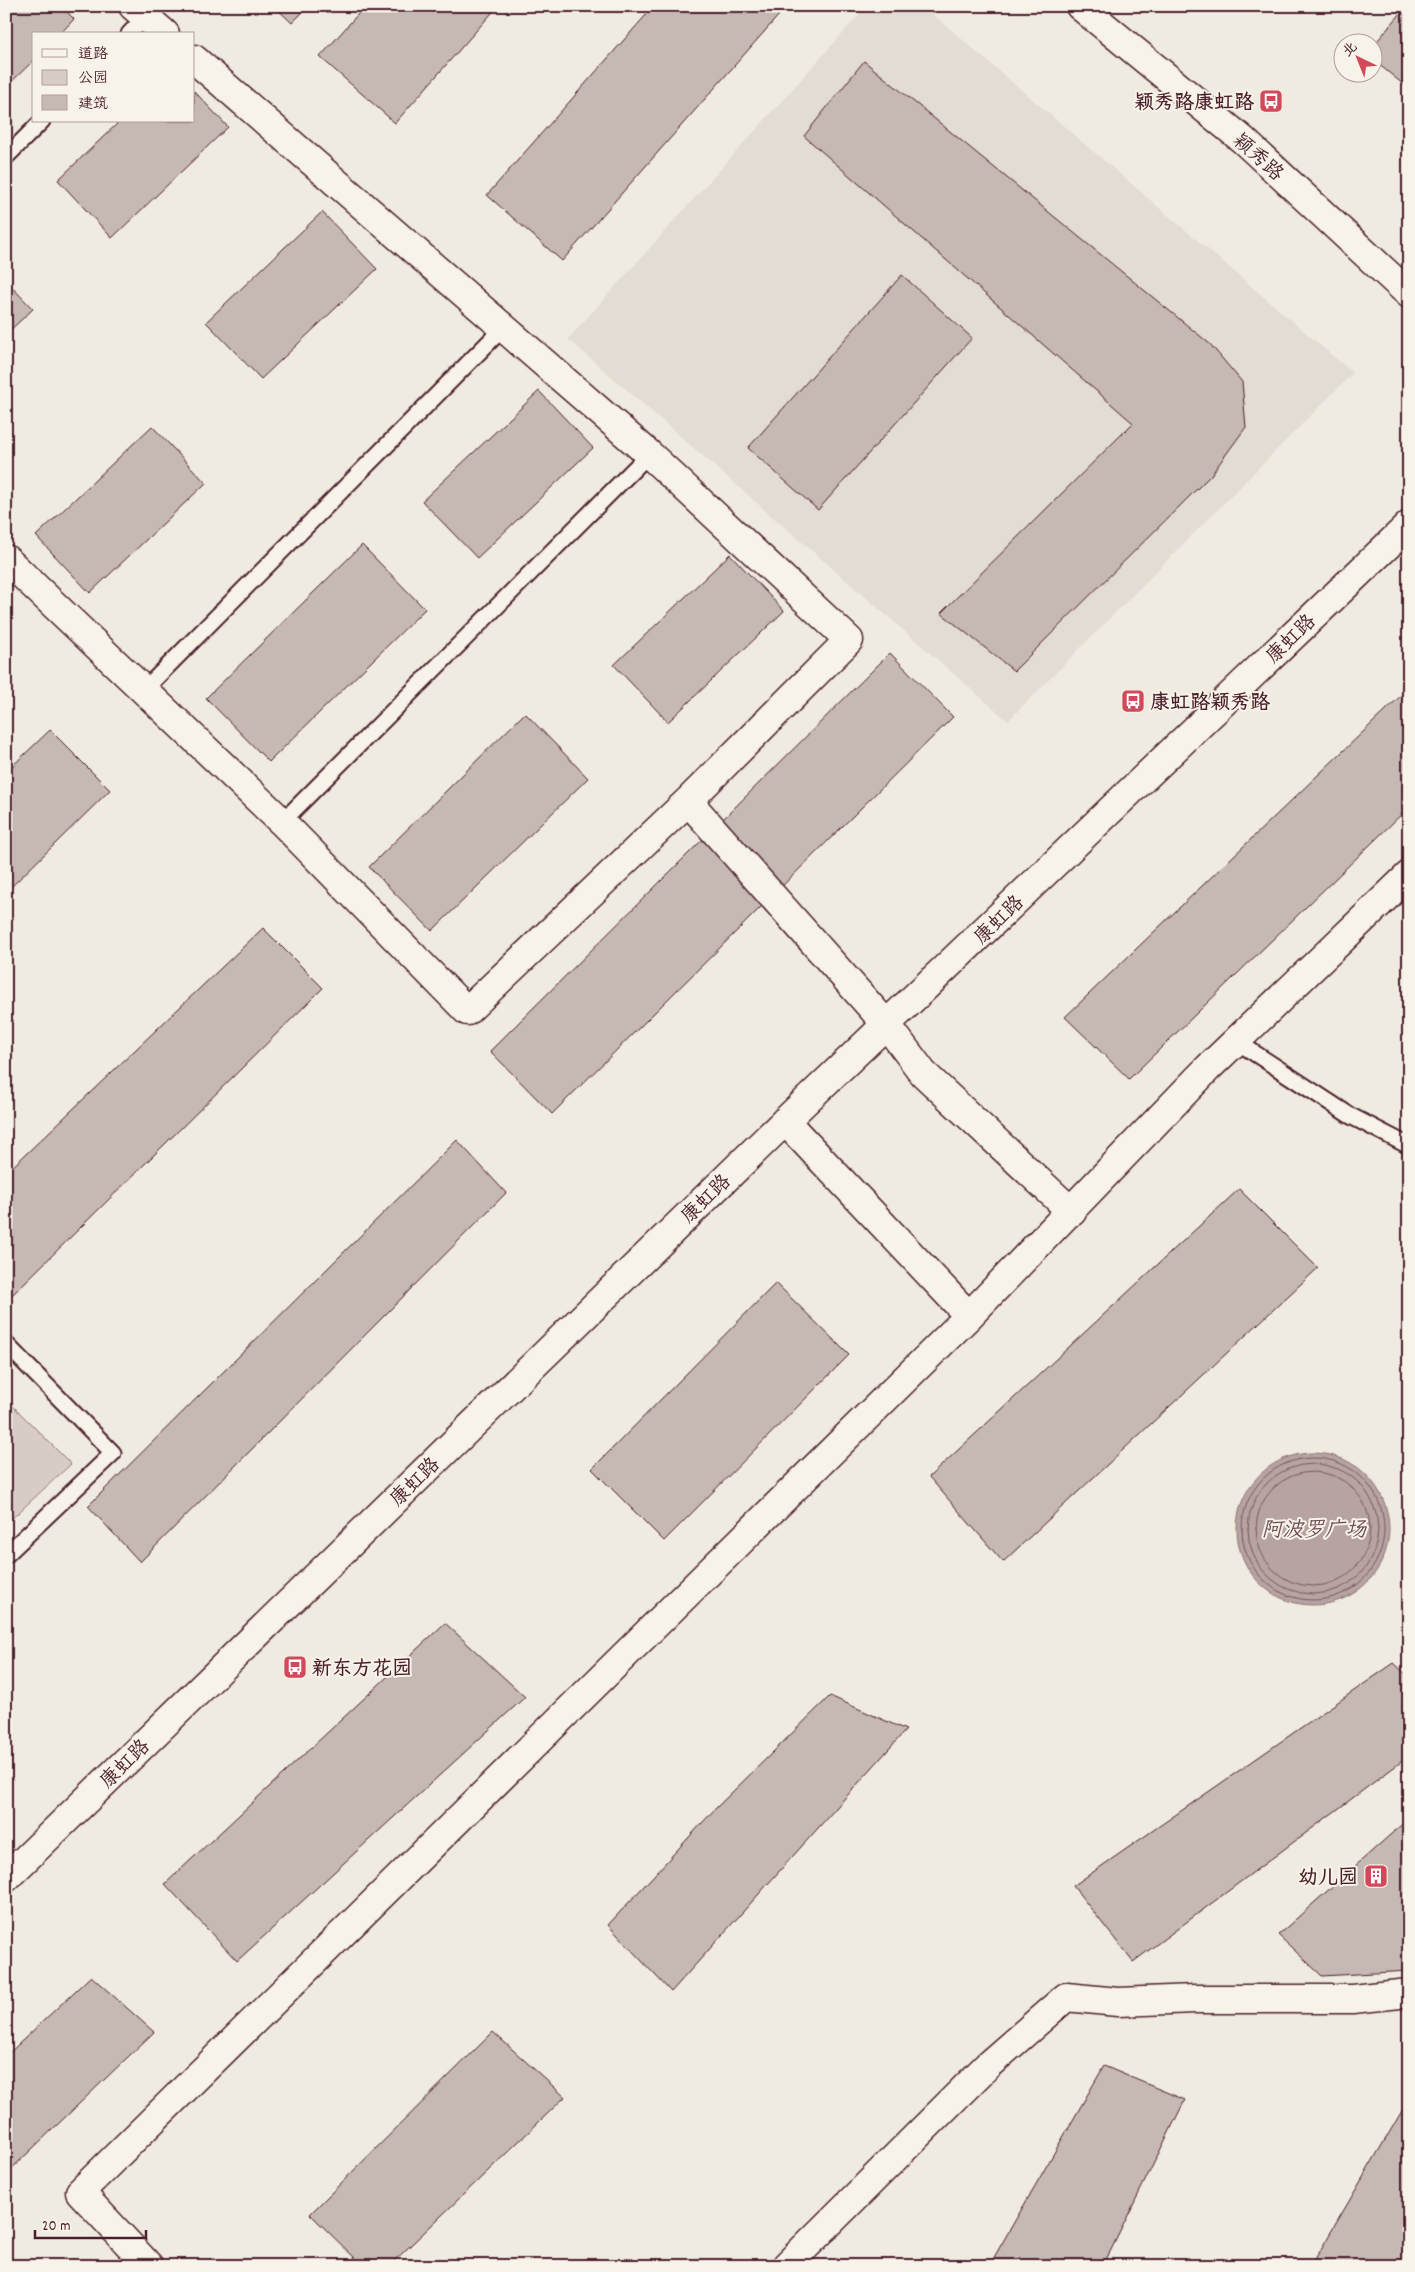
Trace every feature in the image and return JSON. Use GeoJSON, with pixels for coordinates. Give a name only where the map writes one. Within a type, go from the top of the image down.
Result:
{"type":"FeatureCollection","features":[{"type":"Feature","properties":{"kind":"street","name":"颖秀路"},"geometry":{"type":"LineString","coordinates":[[1080,6],[1243,140],[1409,294]]}},
{"type":"Feature","properties":{"kind":"street"},"geometry":{"type":"LineString","coordinates":[[7,562],[282,822],[467,1011],[688,801],[849,640],[649,454],[195,60]]}},
{"type":"Feature","properties":{"kind":"street","name":"康虹路"},"geometry":{"type":"LineString","coordinates":[[6,1878],[784,1121],[1409,525]]}},
{"type":"Feature","properties":{"kind":"street"},"geometry":{"type":"LineString","coordinates":[[688,801],[887,1024],[923,1073],[1072,1212]]}},
{"type":"Feature","properties":{"kind":"street"},"geometry":{"type":"LineString","coordinates":[[149,2266],[80,2192],[969,1316],[1236,1041],[1409,875]]}},
{"type":"Feature","properties":{"kind":"street"},"geometry":{"type":"LineString","coordinates":[[784,1121],[969,1316]]}},
{"type":"Feature","properties":{"kind":"street"},"geometry":{"type":"LineString","coordinates":[[786,2266],[988,2065],[1066,1998],[1118,2002],[1195,1999],[1352,1999],[1409,1993]]}},
{"type":"Feature","properties":{"kind":"lane"},"geometry":{"type":"LineString","coordinates":[[6,157],[41,122]]}},
{"type":"Feature","properties":{"kind":"lane"},"geometry":{"type":"LineString","coordinates":[[144,690],[504,327]]}},
{"type":"Feature","properties":{"kind":"lane"},"geometry":{"type":"LineString","coordinates":[[282,822],[649,454]]}},
{"type":"Feature","properties":{"kind":"lane"},"geometry":{"type":"LineString","coordinates":[[1236,1041],[1349,1115],[1409,1146]]}},
{"type":"Feature","properties":{"kind":"lane"},"geometry":{"type":"LineString","coordinates":[[6,1344],[113,1453],[6,1555]]}},
{"type":"Feature","properties":{"kind":"shaded area"},"geometry":{"type":"Polygon","coordinates":[[[867,6],[923,6],[1353,373],[1008,721],[568,339],[867,6]]]}},
{"type":"Feature","properties":{"kind":"green space"},"geometry":{"type":"Polygon","coordinates":[[[6,1399],[71,1464],[6,1524],[6,1399]]]}},
{"type":"Feature","properties":{"kind":"water","name":"阿波罗广场"},"geometry":{"type":"Polygon","coordinates":[[[1313,1453],[1328,1454],[1342,1459],[1367,1475],[1383,1500],[1388,1514],[1388,1544],[1383,1558],[1367,1583],[1342,1599],[1328,1604],[1313,1605],[1298,1604],[1284,1599],[1259,1583],[1243,1558],[1238,1544],[1237,1529],[1238,1514],[1243,1500],[1259,1475],[1284,1459],[1298,1454],[1313,1453]]]}},
{"type":"Feature","properties":{"kind":"building"},"geometry":{"type":"Polygon","coordinates":[[[6,6],[61,6],[74,19],[62,32],[32,32],[32,62],[6,87],[6,6]]]}},
{"type":"Feature","properties":{"kind":"building"},"geometry":{"type":"Polygon","coordinates":[[[274,6],[309,6],[292,23],[274,6]]]}},
{"type":"Feature","properties":{"kind":"building"},"geometry":{"type":"Polygon","coordinates":[[[365,6],[498,6],[395,123],[320,57],[365,6]]]}},
{"type":"Feature","properties":{"kind":"building"},"geometry":{"type":"Polygon","coordinates":[[[654,6],[787,6],[562,261],[487,195],[654,6]]]}},
{"type":"Feature","properties":{"kind":"building"},"geometry":{"type":"Polygon","coordinates":[[[1409,6],[1409,89],[1382,67],[1382,35],[1409,6]]]}},
{"type":"Feature","properties":{"kind":"building"},"geometry":{"type":"Polygon","coordinates":[[[864,61],[1210,344],[1242,382],[1246,427],[1211,475],[1014,671],[941,613],[1133,423],[804,136],[864,61]]]}},
{"type":"Feature","properties":{"kind":"building"},"geometry":{"type":"Polygon","coordinates":[[[195,92],[228,127],[112,238],[58,180],[119,122],[195,122],[195,92]]]}},
{"type":"Feature","properties":{"kind":"building"},"geometry":{"type":"Polygon","coordinates":[[[322,212],[377,269],[261,379],[206,322],[322,212]]]}},
{"type":"Feature","properties":{"kind":"building"},"geometry":{"type":"Polygon","coordinates":[[[902,275],[972,338],[818,510],[748,448],[902,275]]]}},
{"type":"Feature","properties":{"kind":"building"},"geometry":{"type":"Polygon","coordinates":[[[6,281],[33,309],[6,334],[6,281]]]}},
{"type":"Feature","properties":{"kind":"building"},"geometry":{"type":"Polygon","coordinates":[[[539,391],[593,448],[477,558],[422,501],[539,391]]]}},
{"type":"Feature","properties":{"kind":"building"},"geometry":{"type":"Polygon","coordinates":[[[152,426],[206,483],[90,593],[36,536],[152,426]]]}},
{"type":"Feature","properties":{"kind":"building"},"geometry":{"type":"Polygon","coordinates":[[[362,545],[425,609],[269,762],[206,698],[362,545]]]}},
{"type":"Feature","properties":{"kind":"building"},"geometry":{"type":"Polygon","coordinates":[[[730,554],[784,611],[668,722],[614,665],[730,554]]]}},
{"type":"Feature","properties":{"kind":"building"},"geometry":{"type":"Polygon","coordinates":[[[890,653],[953,717],[552,1114],[490,1051],[890,653]]]}},
{"type":"Feature","properties":{"kind":"building"},"geometry":{"type":"Polygon","coordinates":[[[1409,688],[1409,807],[1129,1079],[1065,1017],[1409,688]]]}},
{"type":"Feature","properties":{"kind":"building"},"geometry":{"type":"Polygon","coordinates":[[[525,713],[588,778],[432,931],[369,867],[525,713]]]}},
{"type":"Feature","properties":{"kind":"building"},"geometry":{"type":"Polygon","coordinates":[[[50,730],[110,790],[6,892],[6,772],[50,730]]]}},
{"type":"Feature","properties":{"kind":"building"},"geometry":{"type":"Polygon","coordinates":[[[263,928],[323,988],[8,1299],[6,1173],[263,928]]]}},
{"type":"Feature","properties":{"kind":"building"},"geometry":{"type":"Polygon","coordinates":[[[457,1140],[506,1193],[140,1562],[88,1506],[457,1140]]]}},
{"type":"Feature","properties":{"kind":"building"},"geometry":{"type":"Polygon","coordinates":[[[1239,1189],[1318,1268],[1003,1562],[929,1477],[1239,1189]]]}},
{"type":"Feature","properties":{"kind":"building"},"geometry":{"type":"Polygon","coordinates":[[[776,1283],[849,1355],[664,1541],[592,1469],[776,1283]]]}},
{"type":"Feature","properties":{"kind":"building"},"geometry":{"type":"Polygon","coordinates":[[[445,1623],[525,1697],[237,1961],[165,1884],[445,1623]]]}},
{"type":"Feature","properties":{"kind":"building"},"geometry":{"type":"Polygon","coordinates":[[[1394,1663],[1409,1677],[1409,1756],[1133,1962],[1073,1886],[1394,1663]]]}},
{"type":"Feature","properties":{"kind":"building"},"geometry":{"type":"Polygon","coordinates":[[[830,1696],[906,1730],[671,1992],[608,1925],[715,1809],[830,1696]]]}},
{"type":"Feature","properties":{"kind":"building","name":"幼儿园"},"geometry":{"type":"Polygon","coordinates":[[[1409,1818],[1409,1971],[1322,1976],[1278,1935],[1409,1818]]]}},
{"type":"Feature","properties":{"kind":"building"},"geometry":{"type":"Polygon","coordinates":[[[91,1976],[154,2032],[6,2174],[6,2056],[91,1976]]]}},
{"type":"Feature","properties":{"kind":"building"},"geometry":{"type":"Polygon","coordinates":[[[493,2032],[565,2097],[389,2266],[363,2266],[310,2214],[493,2032]]]}},
{"type":"Feature","properties":{"kind":"building"},"geometry":{"type":"Polygon","coordinates":[[[1104,2066],[1185,2100],[1103,2266],[989,2266],[1104,2066]]]}},
{"type":"Feature","properties":{"kind":"building"},"geometry":{"type":"Polygon","coordinates":[[[1409,2099],[1409,2266],[1311,2266],[1409,2099]]]}},
{"type":"Feature","properties":{"kind":"place","name":"颖秀路康虹路"},"geometry":{"type":"Point","coordinates":[1271,101]}},
{"type":"Feature","properties":{"kind":"place","name":"康虹路颖秀路"},"geometry":{"type":"Point","coordinates":[1133,701]}},
{"type":"Feature","properties":{"kind":"place","name":"新东方花园"},"geometry":{"type":"Point","coordinates":[295,1667]}},
{"type":"Feature","properties":{"kind":"place","name":"幼儿园"},"geometry":{"type":"Point","coordinates":[1376,1876]}}]}
